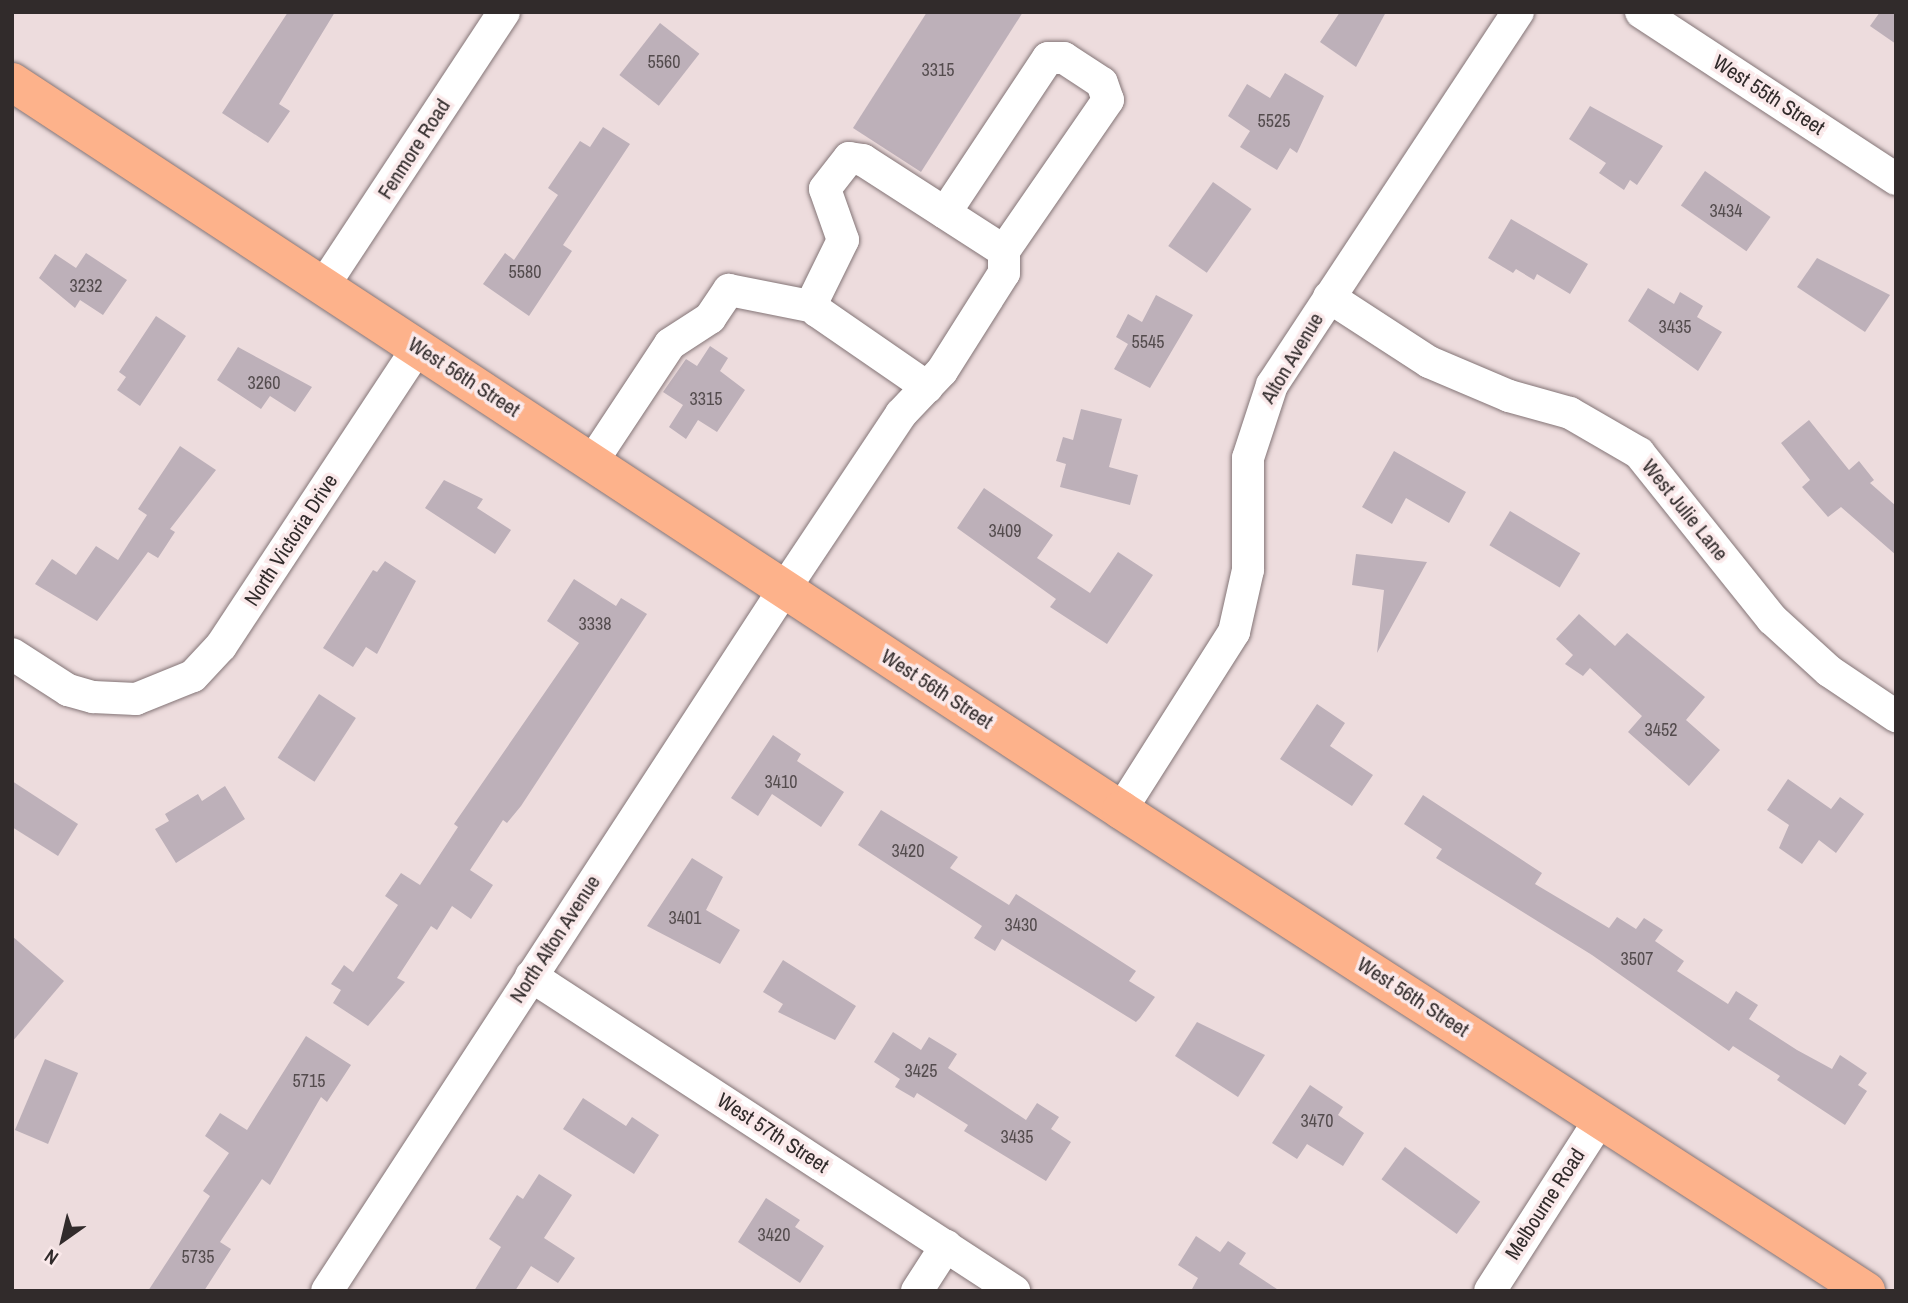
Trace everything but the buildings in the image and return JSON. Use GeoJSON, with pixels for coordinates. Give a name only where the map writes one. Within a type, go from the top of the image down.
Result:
{"type":"FeatureCollection","features":[{"type":"Feature","properties":{"kind":"main road","name":"West 56th Street"},"geometry":{"type":"LineString","coordinates":[[12,82],[1121,810],[1866,1291]]}},
{"type":"Feature","properties":{"kind":"street","name":"Fenmore Road"},"geometry":{"type":"LineString","coordinates":[[324,285],[504,12]]}},
{"type":"Feature","properties":{"kind":"street","name":"Alton Avenue"},"geometry":{"type":"LineString","coordinates":[[1121,810],[1234,632],[1248,570],[1246,472],[1254,432],[1279,373],[1518,12]]}},
{"type":"Feature","properties":{"kind":"street","name":"West 55th Street"},"geometry":{"type":"LineString","coordinates":[[1641,12],[1896,179]]}},
{"type":"Feature","properties":{"kind":"street"},"geometry":{"type":"LineString","coordinates":[[815,306],[815,291],[843,240],[825,189],[849,158],[863,160],[945,213],[1004,251],[1108,100],[1102,83],[1064,58],[1048,58],[945,213]]}},
{"type":"Feature","properties":{"kind":"street","name":"North Alton Avenue"},"geometry":{"type":"LineString","coordinates":[[327,1291],[901,414],[927,387],[1004,273],[1004,251]]}},
{"type":"Feature","properties":{"kind":"street"},"geometry":{"type":"LineString","coordinates":[[592,462],[670,344],[694,333],[729,290],[738,288],[780,304],[815,306],[927,387]]}},
{"type":"Feature","properties":{"kind":"street","name":"West Julie Lane"},"geometry":{"type":"LineString","coordinates":[[1329,297],[1429,362],[1486,388],[1570,414],[1639,453],[1772,619],[1829,671],[1896,716]]}},
{"type":"Feature","properties":{"kind":"street","name":"North Victoria Drive"},"geometry":{"type":"LineString","coordinates":[[12,654],[76,693],[136,699],[175,687],[215,654],[418,347]]}},
{"type":"Feature","properties":{"kind":"street","name":"West 57th Street"},"geometry":{"type":"LineString","coordinates":[[531,976],[1014,1291]]}},
{"type":"Feature","properties":{"kind":"street","name":"Melbourne Road"},"geometry":{"type":"LineString","coordinates":[[1490,1291],[1601,1118]]}},
{"type":"Feature","properties":{"kind":"street"},"geometry":{"type":"LineString","coordinates":[[917,1291],[946,1247]]}}]}
